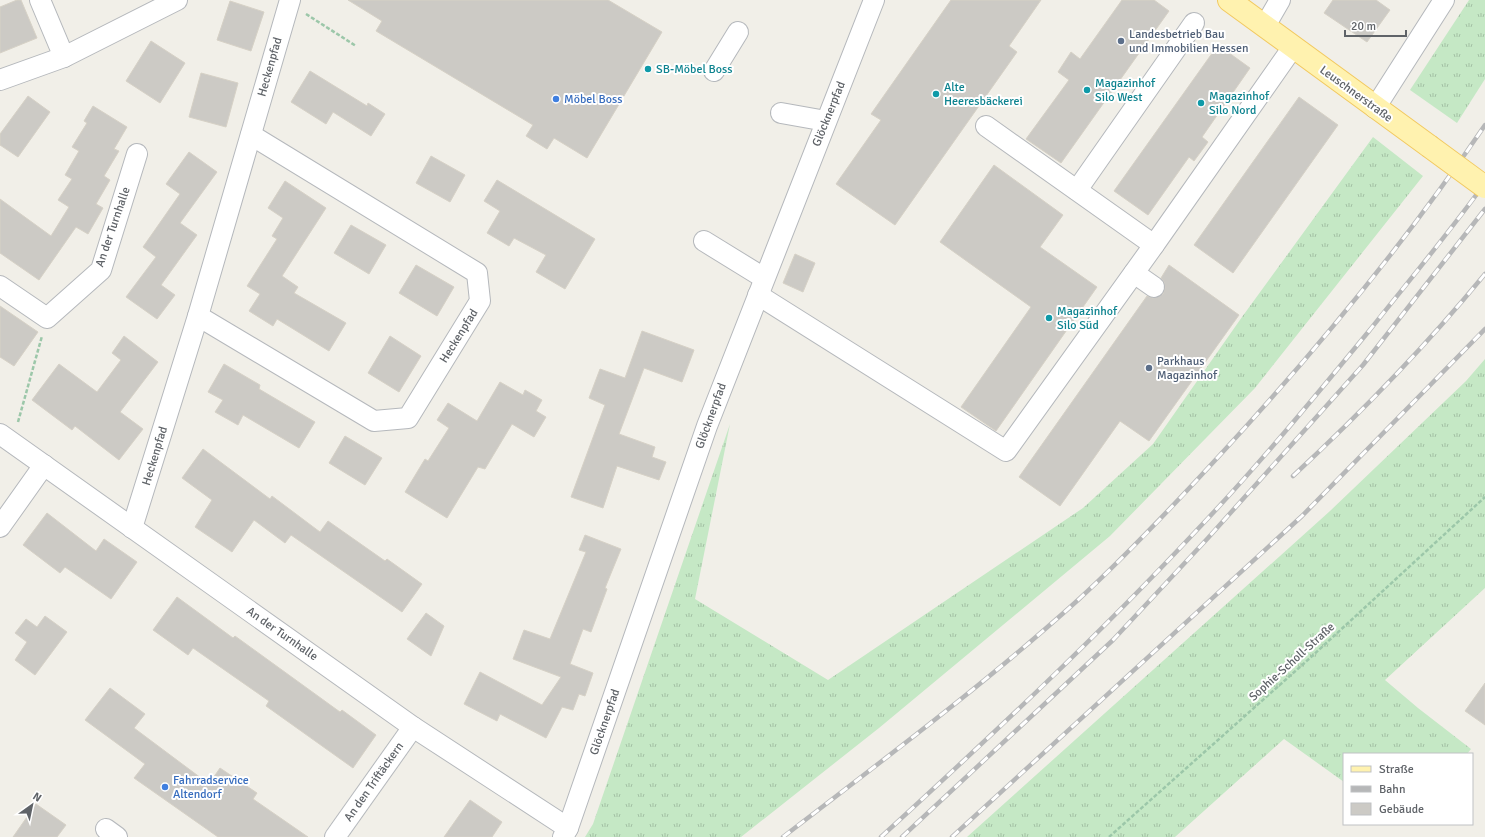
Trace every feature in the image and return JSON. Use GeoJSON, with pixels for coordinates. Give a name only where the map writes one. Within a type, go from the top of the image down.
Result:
{"type":"FeatureCollection","features":[{"type":"Feature","properties":{"kind":"main road","name":"Leuschnerstraße"},"geometry":{"type":"LineString","coordinates":[[1229,0],[1375,108],[1485,186]]}},
{"type":"Feature","properties":{"kind":"street"},"geometry":{"type":"LineString","coordinates":[[40,0],[64,57]]}},
{"type":"Feature","properties":{"kind":"street"},"geometry":{"type":"LineString","coordinates":[[0,80],[64,57],[177,0]]}},
{"type":"Feature","properties":{"kind":"street","name":"Glöcknerpfad"},"geometry":{"type":"LineString","coordinates":[[565,833],[707,426],[874,0]]}},
{"type":"Feature","properties":{"kind":"street"},"geometry":{"type":"LineString","coordinates":[[1265,26],[1280,0]]}},
{"type":"Feature","properties":{"kind":"street"},"geometry":{"type":"LineString","coordinates":[[1375,108],[1444,0]]}},
{"type":"Feature","properties":{"kind":"street","name":"Heckenpfad"},"geometry":{"type":"LineString","coordinates":[[132,528],[198,316],[289,2]]}},
{"type":"Feature","properties":{"kind":"street"},"geometry":{"type":"LineString","coordinates":[[1077,190],[1194,23]]}},
{"type":"Feature","properties":{"kind":"street"},"geometry":{"type":"LineString","coordinates":[[714,71],[738,32]]}},
{"type":"Feature","properties":{"kind":"street"},"geometry":{"type":"LineString","coordinates":[[704,240],[761,286],[1006,451],[1154,245],[1293,47]]}},
{"type":"Feature","properties":{"kind":"street"},"geometry":{"type":"LineString","coordinates":[[781,113],[826,121]]}},
{"type":"Feature","properties":{"kind":"street"},"geometry":{"type":"LineString","coordinates":[[986,126],[1154,245]]}},
{"type":"Feature","properties":{"kind":"street","name":"Heckenpfad"},"geometry":{"type":"LineString","coordinates":[[198,316],[374,421],[408,418],[480,301],[477,273],[251,135]]}},
{"type":"Feature","properties":{"kind":"street","name":"An der Turnhalle"},"geometry":{"type":"LineString","coordinates":[[47,318],[101,270],[137,154]]}},
{"type":"Feature","properties":{"kind":"street"},"geometry":{"type":"LineString","coordinates":[[1134,273],[1154,287]]}},
{"type":"Feature","properties":{"kind":"street"},"geometry":{"type":"LineString","coordinates":[[0,286],[47,318]]}},
{"type":"Feature","properties":{"kind":"street","name":"An der Turnhalle"},"geometry":{"type":"LineString","coordinates":[[6,439],[565,833]]}},
{"type":"Feature","properties":{"kind":"street"},"geometry":{"type":"LineString","coordinates":[[0,527],[44,465]]}},
{"type":"Feature","properties":{"kind":"street","name":"An den Triftäckern"},"geometry":{"type":"LineString","coordinates":[[335,837],[413,727]]}},
{"type":"Feature","properties":{"kind":"path"},"geometry":{"type":"LineString","coordinates":[[289,2],[356,46]]}},
{"type":"Feature","properties":{"kind":"path"},"geometry":{"type":"LineString","coordinates":[[6,439],[47,318]]}},
{"type":"Feature","properties":{"kind":"path","name":"Sophie-Scholl-Straße"},"geometry":{"type":"LineString","coordinates":[[1109,837],[1310,658],[1485,497]]}},
{"type":"Feature","properties":{"kind":"green space"},"geometry":{"type":"Polygon","coordinates":[[[1469,0],[1485,0],[1485,79],[1457,123],[1410,90],[1469,0]]]}},
{"type":"Feature","properties":{"kind":"green space"},"geometry":{"type":"Polygon","coordinates":[[[1373,137],[1423,176],[1255,388],[1110,536],[879,728],[741,837],[585,837],[593,824],[730,424],[695,599],[828,680],[1083,508],[1153,444],[1242,317],[1373,137]]]}},
{"type":"Feature","properties":{"kind":"green space"},"geometry":{"type":"Polygon","coordinates":[[[1485,359],[1485,588],[1385,680],[1471,749],[1468,753],[1343,753],[1343,781],[1284,739],[1175,837],[967,837],[1330,511],[1466,381],[1485,359]]]}},
{"type":"Feature","properties":{"kind":"building"},"geometry":{"type":"Polygon","coordinates":[[[17,0],[21,0],[37,38],[0,53],[0,7],[17,0]]]}},
{"type":"Feature","properties":{"kind":"building","name":"Möbel Boss"},"geometry":{"type":"Polygon","coordinates":[[[348,0],[608,0],[662,32],[587,158],[554,138],[547,149],[526,136],[533,125],[376,31],[382,21],[348,0]]]}},
{"type":"Feature","properties":{"kind":"building","name":"Alte Heeresbäckerei"},"geometry":{"type":"Polygon","coordinates":[[[951,0],[1041,0],[1009,46],[1017,52],[895,225],[836,184],[881,120],[871,114],[951,0]]]}},
{"type":"Feature","properties":{"kind":"building","name":"Magazinhof Silo West"},"geometry":{"type":"Polygon","coordinates":[[[1122,0],[1154,0],[1169,11],[1061,163],[1026,139],[1069,80],[1058,72],[1071,52],[1080,59],[1122,0]]]}},
{"type":"Feature","properties":{"kind":"building"},"geometry":{"type":"Polygon","coordinates":[[[1333,0],[1376,0],[1390,10],[1367,42],[1324,13],[1333,0]]]}},
{"type":"Feature","properties":{"kind":"building"},"geometry":{"type":"Polygon","coordinates":[[[230,1],[264,12],[251,51],[217,40],[230,1]]]}},
{"type":"Feature","properties":{"kind":"building"},"geometry":{"type":"Polygon","coordinates":[[[151,41],[185,63],[160,103],[126,81],[151,41]]]}},
{"type":"Feature","properties":{"kind":"building","name":"Magazinhof Silo Nord"},"geometry":{"type":"Polygon","coordinates":[[[1218,45],[1250,68],[1202,137],[1208,142],[1194,161],[1189,157],[1148,215],[1114,191],[1218,45]]]}},
{"type":"Feature","properties":{"kind":"building"},"geometry":{"type":"Polygon","coordinates":[[[310,71],[367,106],[368,103],[385,114],[371,136],[333,112],[326,124],[291,102],[310,71]]]}},
{"type":"Feature","properties":{"kind":"building"},"geometry":{"type":"Polygon","coordinates":[[[201,73],[238,83],[226,127],[189,117],[201,73]]]}},
{"type":"Feature","properties":{"kind":"building"},"geometry":{"type":"Polygon","coordinates":[[[28,96],[50,112],[18,157],[0,145],[0,134],[28,96]]]}},
{"type":"Feature","properties":{"kind":"building"},"geometry":{"type":"Polygon","coordinates":[[[1299,97],[1338,125],[1233,273],[1194,245],[1299,97]]]}},
{"type":"Feature","properties":{"kind":"building"},"geometry":{"type":"Polygon","coordinates":[[[93,106],[127,127],[114,149],[119,151],[104,176],[110,180],[96,204],[103,208],[88,234],[76,227],[39,280],[0,253],[0,199],[51,236],[69,207],[58,200],[72,179],[65,175],[79,151],[72,147],[87,123],[84,121],[93,106]]]}},
{"type":"Feature","properties":{"kind":"building"},"geometry":{"type":"Polygon","coordinates":[[[189,152],[217,172],[180,223],[197,235],[161,285],[175,295],[157,319],[126,297],[156,257],[143,247],[180,194],[166,184],[189,152]]]}},
{"type":"Feature","properties":{"kind":"building"},"geometry":{"type":"Polygon","coordinates":[[[431,156],[465,175],[450,202],[416,183],[431,156]]]}},
{"type":"Feature","properties":{"kind":"building"},"geometry":{"type":"Polygon","coordinates":[[[994,165],[1063,215],[1040,247],[1097,287],[996,431],[961,407],[1031,307],[940,242],[994,165]]]}},
{"type":"Feature","properties":{"kind":"building"},"geometry":{"type":"Polygon","coordinates":[[[497,180],[595,239],[565,289],[536,272],[546,255],[514,238],[509,246],[487,233],[500,211],[484,201],[497,180]]]}},
{"type":"Feature","properties":{"kind":"building"},"geometry":{"type":"Polygon","coordinates":[[[285,181],[326,208],[282,276],[298,287],[294,293],[346,323],[329,351],[277,319],[273,326],[249,311],[260,294],[247,286],[277,239],[272,236],[283,218],[268,208],[285,181]]]}},
{"type":"Feature","properties":{"kind":"building"},"geometry":{"type":"Polygon","coordinates":[[[351,225],[386,245],[369,274],[334,253],[351,225]]]}},
{"type":"Feature","properties":{"kind":"building"},"geometry":{"type":"Polygon","coordinates":[[[795,254],[815,263],[803,292],[783,283],[795,254]]]}},
{"type":"Feature","properties":{"kind":"building"},"geometry":{"type":"Polygon","coordinates":[[[416,265],[454,287],[437,316],[399,293],[416,265]]]}},
{"type":"Feature","properties":{"kind":"building","name":"Parkhaus Magazinhof"},"geometry":{"type":"Polygon","coordinates":[[[1169,265],[1239,315],[1149,441],[1120,421],[1060,506],[1019,477],[1147,296],[1153,298],[1163,294],[1165,288],[1164,282],[1161,278],[1169,265]]]}},
{"type":"Feature","properties":{"kind":"building"},"geometry":{"type":"Polygon","coordinates":[[[0,306],[38,332],[14,366],[0,357],[0,306]]]}},
{"type":"Feature","properties":{"kind":"building"},"geometry":{"type":"Polygon","coordinates":[[[642,331],[694,350],[682,382],[644,368],[619,434],[655,447],[652,457],[666,462],[659,480],[617,466],[603,508],[571,497],[605,405],[589,398],[600,369],[625,378],[642,331]]]}},
{"type":"Feature","properties":{"kind":"building"},"geometry":{"type":"Polygon","coordinates":[[[124,336],[158,362],[120,412],[143,429],[119,460],[75,426],[72,430],[32,400],[59,364],[97,392],[121,360],[112,353],[124,336]]]}},
{"type":"Feature","properties":{"kind":"building"},"geometry":{"type":"Polygon","coordinates":[[[390,336],[421,356],[399,392],[368,373],[390,336]]]}},
{"type":"Feature","properties":{"kind":"building"},"geometry":{"type":"Polygon","coordinates":[[[224,364],[260,385],[259,389],[315,422],[299,448],[243,415],[238,425],[215,412],[223,400],[208,392],[224,364]]]}},
{"type":"Feature","properties":{"kind":"building"},"geometry":{"type":"Polygon","coordinates":[[[500,382],[523,395],[525,390],[542,400],[536,411],[546,417],[534,437],[512,424],[485,469],[478,467],[447,518],[405,492],[425,459],[428,461],[449,428],[437,420],[448,403],[477,421],[500,382]]]}},
{"type":"Feature","properties":{"kind":"building"},"geometry":{"type":"Polygon","coordinates":[[[345,436],[382,458],[365,485],[329,463],[345,436]]]}},
{"type":"Feature","properties":{"kind":"building"},"geometry":{"type":"Polygon","coordinates":[[[203,449],[270,499],[272,496],[320,532],[328,521],[385,561],[387,559],[422,584],[402,612],[291,535],[285,543],[254,520],[232,552],[195,527],[212,500],[182,478],[203,449]]]}},
{"type":"Feature","properties":{"kind":"building"},"geometry":{"type":"Polygon","coordinates":[[[47,513],[96,551],[104,539],[137,562],[111,599],[65,567],[60,573],[23,545],[47,513]]]}},
{"type":"Feature","properties":{"kind":"building"},"geometry":{"type":"Polygon","coordinates":[[[585,535],[621,549],[605,588],[607,589],[591,632],[583,629],[570,664],[593,673],[585,696],[579,694],[573,710],[562,707],[546,738],[500,714],[497,721],[464,704],[480,672],[542,705],[561,677],[513,659],[524,630],[550,639],[586,552],[579,550],[585,535]]]}},
{"type":"Feature","properties":{"kind":"building"},"geometry":{"type":"Polygon","coordinates":[[[177,597],[233,638],[235,636],[340,712],[342,710],[376,735],[353,768],[266,706],[269,701],[193,648],[188,655],[153,630],[177,597]]]}},
{"type":"Feature","properties":{"kind":"building"},"geometry":{"type":"Polygon","coordinates":[[[426,613],[444,626],[431,656],[407,639],[426,613]]]}},
{"type":"Feature","properties":{"kind":"building"},"geometry":{"type":"Polygon","coordinates":[[[45,616],[67,632],[35,675],[15,660],[27,642],[15,633],[26,619],[37,627],[45,616]]]}},
{"type":"Feature","properties":{"kind":"building"},"geometry":{"type":"Polygon","coordinates":[[[1485,683],[1485,725],[1465,711],[1485,683]]]}},
{"type":"Feature","properties":{"kind":"building"},"geometry":{"type":"Polygon","coordinates":[[[110,688],[145,714],[134,728],[209,784],[220,768],[257,793],[253,799],[308,837],[218,837],[134,778],[145,764],[85,720],[110,688]]]}},
{"type":"Feature","properties":{"kind":"building"},"geometry":{"type":"Polygon","coordinates":[[[470,800],[502,822],[492,837],[444,837],[470,800]]]}},
{"type":"Feature","properties":{"kind":"building"},"geometry":{"type":"Polygon","coordinates":[[[36,804],[66,825],[57,837],[13,837],[36,804]]]}},
{"type":"Feature","properties":{"kind":"railway"},"geometry":{"type":"LineString","coordinates":[[783,837],[1007,662],[1097,583],[1133,547],[1220,455],[1325,336],[1424,211],[1485,125]]}},
{"type":"Feature","properties":{"kind":"railway"},"geometry":{"type":"LineString","coordinates":[[881,837],[1002,725],[1081,649],[1219,507],[1369,331],[1485,183]]}},
{"type":"Feature","properties":{"kind":"railway"},"geometry":{"type":"LineString","coordinates":[[902,837],[1113,640],[1208,538],[1363,365],[1485,209]]}},
{"type":"Feature","properties":{"kind":"railway"},"geometry":{"type":"LineString","coordinates":[[1293,476],[1343,428],[1416,353],[1485,274]]}},
{"type":"Feature","properties":{"kind":"railway"},"geometry":{"type":"LineString","coordinates":[[952,837],[1302,516],[1485,329]]}},
{"type":"Feature","properties":{"kind":"place","name":"Landesbetrieb Bau und Immobilien Hessen"},"geometry":{"type":"Point","coordinates":[1121,41]}},
{"type":"Feature","properties":{"kind":"place","name":"SB-Möbel Boss"},"geometry":{"type":"Point","coordinates":[648,69]}},
{"type":"Feature","properties":{"kind":"place","name":"Magazinhof Silo West"},"geometry":{"type":"Point","coordinates":[1087,90]}},
{"type":"Feature","properties":{"kind":"place","name":"Alte Heeresbäckerei"},"geometry":{"type":"Point","coordinates":[936,94]}},
{"type":"Feature","properties":{"kind":"place","name":"Möbel Boss"},"geometry":{"type":"Point","coordinates":[556,99]}},
{"type":"Feature","properties":{"kind":"place","name":"Magazinhof Silo Nord"},"geometry":{"type":"Point","coordinates":[1201,103]}},
{"type":"Feature","properties":{"kind":"place","name":"Magazinhof Silo Süd"},"geometry":{"type":"Point","coordinates":[1049,318]}},
{"type":"Feature","properties":{"kind":"place","name":"Parkhaus Magazinhof"},"geometry":{"type":"Point","coordinates":[1149,368]}},
{"type":"Feature","properties":{"kind":"place","name":"Fahrradservice Altendorf"},"geometry":{"type":"Point","coordinates":[165,787]}}]}
